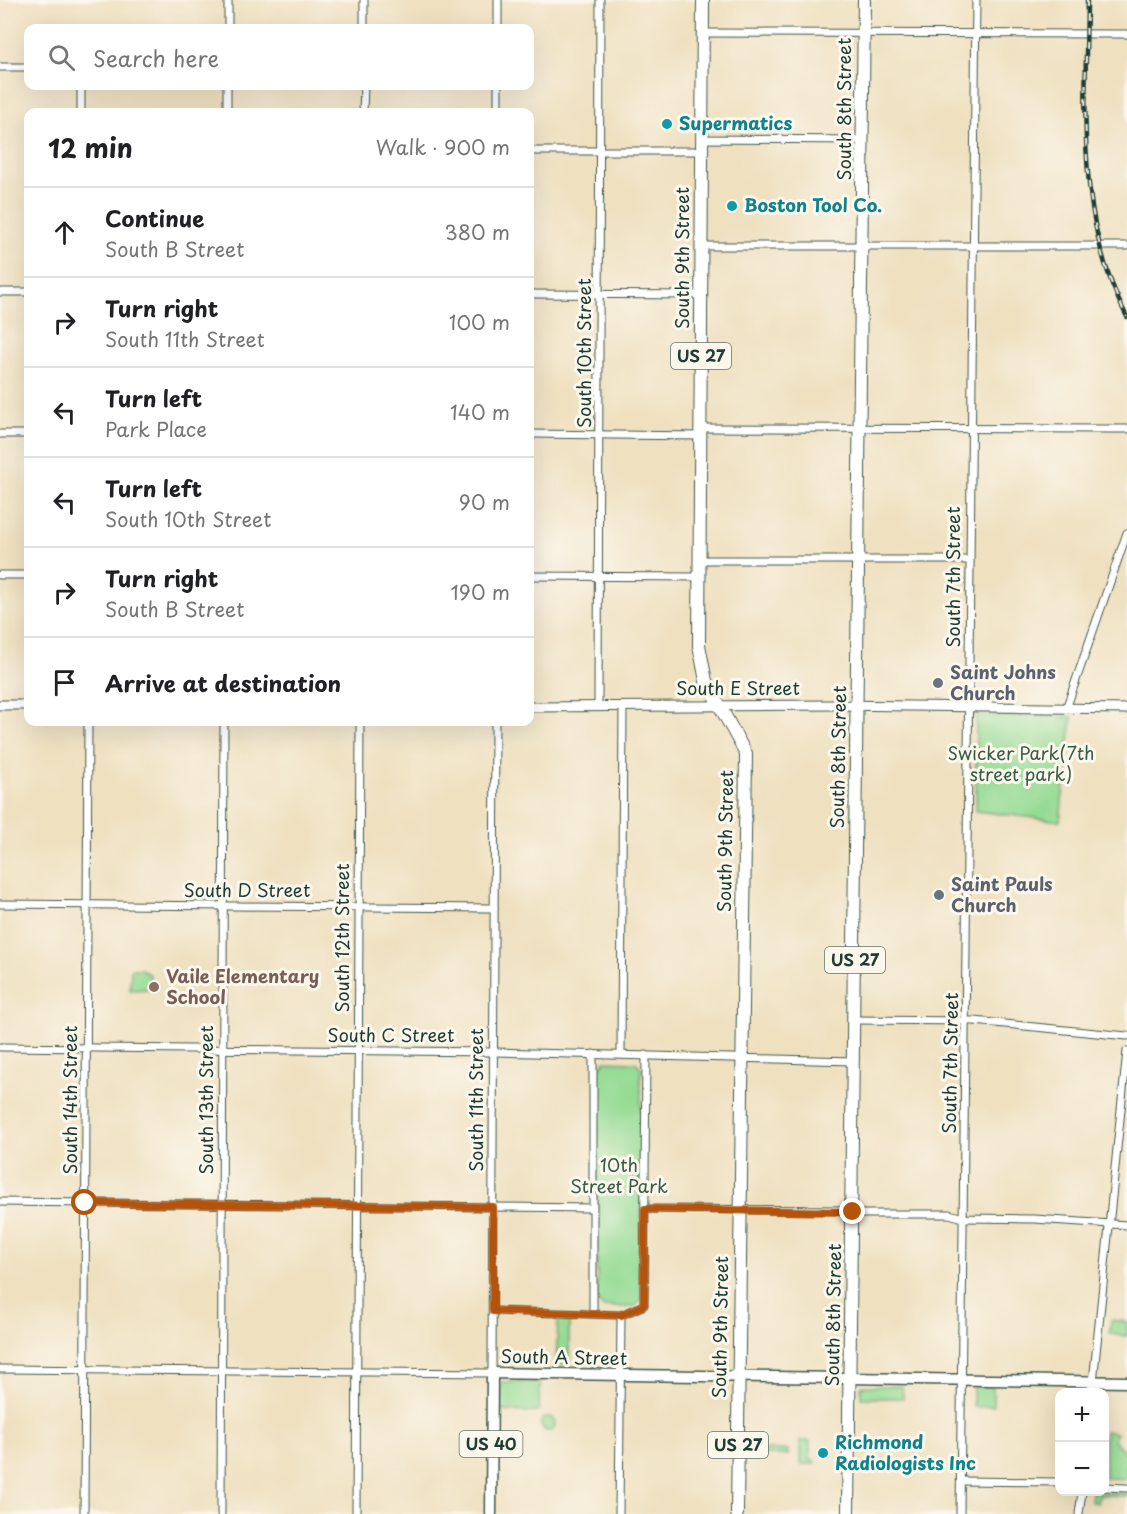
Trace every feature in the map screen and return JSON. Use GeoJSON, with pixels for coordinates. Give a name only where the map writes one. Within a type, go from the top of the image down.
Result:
{"type":"FeatureCollection","features":[{"type":"Feature","properties":{"kind":"highway","name":"South 9th Street"},"geometry":{"type":"LineString","coordinates":[[703,0],[700,246],[701,657],[706,681],[746,754],[736,1514]]}},
{"type":"Feature","properties":{"kind":"highway","name":"South 8th Street"},"geometry":{"type":"LineString","coordinates":[[848,1514],[853,1212],[864,0]]}},
{"type":"Feature","properties":{"kind":"main road","name":"South A Street"},"geometry":{"type":"LineString","coordinates":[[492,1373],[851,1376],[1127,1382]]}},
{"type":"Feature","properties":{"kind":"main road","name":"South 11th Street"},"geometry":{"type":"LineString","coordinates":[[491,1514],[492,1373]]}},
{"type":"Feature","properties":{"kind":"street"},"geometry":{"type":"LineString","coordinates":[[228,0],[228,24]]}},
{"type":"Feature","properties":{"kind":"street"},"geometry":{"type":"LineString","coordinates":[[364,0],[364,24]]}},
{"type":"Feature","properties":{"kind":"street"},"geometry":{"type":"LineString","coordinates":[[498,0],[498,24]]}},
{"type":"Feature","properties":{"kind":"street","name":"South 10th Street"},"geometry":{"type":"LineString","coordinates":[[598,706],[600,0]]}},
{"type":"Feature","properties":{"kind":"street","name":"South 7th Street"},"geometry":{"type":"LineString","coordinates":[[960,1514],[976,0]]}},
{"type":"Feature","properties":{"kind":"street"},"geometry":{"type":"LineString","coordinates":[[703,33],[1127,34]]}},
{"type":"Feature","properties":{"kind":"street"},"geometry":{"type":"LineString","coordinates":[[0,67],[24,67]]}},
{"type":"Feature","properties":{"kind":"street"},"geometry":{"type":"LineString","coordinates":[[81,90],[81,108]]}},
{"type":"Feature","properties":{"kind":"street"},"geometry":{"type":"LineString","coordinates":[[227,90],[227,108]]}},
{"type":"Feature","properties":{"kind":"street"},"geometry":{"type":"LineString","coordinates":[[363,108],[364,90]]}},
{"type":"Feature","properties":{"kind":"street"},"geometry":{"type":"LineString","coordinates":[[498,90],[498,108]]}},
{"type":"Feature","properties":{"kind":"street"},"geometry":{"type":"LineString","coordinates":[[534,151],[600,151],[863,140]]}},
{"type":"Feature","properties":{"kind":"street"},"geometry":{"type":"LineString","coordinates":[[700,246],[1127,246]]}},
{"type":"Feature","properties":{"kind":"street"},"geometry":{"type":"LineString","coordinates":[[0,292],[24,292]]}},
{"type":"Feature","properties":{"kind":"street"},"geometry":{"type":"LineString","coordinates":[[534,294],[700,295]]}},
{"type":"Feature","properties":{"kind":"street"},"geometry":{"type":"LineString","coordinates":[[534,434],[971,428],[1127,429]]}},
{"type":"Feature","properties":{"kind":"street"},"geometry":{"type":"LineString","coordinates":[[0,434],[24,434]]}},
{"type":"Feature","properties":{"kind":"street"},"geometry":{"type":"LineString","coordinates":[[1066,709],[1127,533]]}},
{"type":"Feature","properties":{"kind":"street"},"geometry":{"type":"LineString","coordinates":[[701,560],[969,560]]}},
{"type":"Feature","properties":{"kind":"street"},"geometry":{"type":"LineString","coordinates":[[0,575],[24,575]]}},
{"type":"Feature","properties":{"kind":"street"},"geometry":{"type":"LineString","coordinates":[[534,576],[701,577]]}},
{"type":"Feature","properties":{"kind":"street"},"geometry":{"type":"LineString","coordinates":[[0,705],[24,705]]}},
{"type":"Feature","properties":{"kind":"street","name":"South E Street"},"geometry":{"type":"LineString","coordinates":[[534,707],[1127,710]]}},
{"type":"Feature","properties":{"kind":"street"},"geometry":{"type":"LineString","coordinates":[[621,1054],[623,707]]}},
{"type":"Feature","properties":{"kind":"street","name":"South 14th Street"},"geometry":{"type":"LineString","coordinates":[[84,1514],[88,726]]}},
{"type":"Feature","properties":{"kind":"street","name":"South 13th Street"},"geometry":{"type":"LineString","coordinates":[[221,1514],[224,726]]}},
{"type":"Feature","properties":{"kind":"street","name":"South 12th Street"},"geometry":{"type":"LineString","coordinates":[[356,1514],[360,726]]}},
{"type":"Feature","properties":{"kind":"street","name":"South 11th Street"},"geometry":{"type":"LineString","coordinates":[[492,1373],[495,726]]}},
{"type":"Feature","properties":{"kind":"street","name":"South D Street"},"geometry":{"type":"LineString","coordinates":[[0,904],[494,908]]}},
{"type":"Feature","properties":{"kind":"street"},"geometry":{"type":"LineString","coordinates":[[855,1020],[966,1021],[1127,1036]]}},
{"type":"Feature","properties":{"kind":"street","name":"South C Street"},"geometry":{"type":"LineString","coordinates":[[0,1047],[621,1054],[854,1061]]}},
{"type":"Feature","properties":{"kind":"street"},"geometry":{"type":"LineString","coordinates":[[1093,1388],[1127,1051]]}},
{"type":"Feature","properties":{"kind":"street"},"geometry":{"type":"LineString","coordinates":[[593,1054],[593,1313]]}},
{"type":"Feature","properties":{"kind":"street"},"geometry":{"type":"LineString","coordinates":[[493,1311],[621,1315],[644,1305],[646,1055]]}},
{"type":"Feature","properties":{"kind":"street"},"geometry":{"type":"LineString","coordinates":[[0,1202],[592,1208]]}},
{"type":"Feature","properties":{"kind":"street"},"geometry":{"type":"LineString","coordinates":[[645,1209],[949,1214],[964,1218],[1127,1225]]}},
{"type":"Feature","properties":{"kind":"street"},"geometry":{"type":"LineString","coordinates":[[619,1514],[621,1315]]}},
{"type":"Feature","properties":{"kind":"street","name":"South A Street"},"geometry":{"type":"LineString","coordinates":[[0,1369],[492,1373]]}},
{"type":"Feature","properties":{"kind":"street"},"geometry":{"type":"LineString","coordinates":[[961,1481],[1055,1482]]}},
{"type":"Feature","properties":{"kind":"street"},"geometry":{"type":"LineString","coordinates":[[1109,1487],[1127,1488]]}},
{"type":"Feature","properties":{"kind":"street"},"geometry":{"type":"LineString","coordinates":[[1079,1514],[1081,1496]]}},
{"type":"Feature","properties":{"kind":"green space","name":"Swicker Park(7th street park)"},"geometry":{"type":"Polygon","coordinates":[[[976,715],[1072,717],[1060,821],[976,811],[976,715]]]}},
{"type":"Feature","properties":{"kind":"green space"},"geometry":{"type":"Polygon","coordinates":[[[131,969],[141,969],[150,975],[149,989],[130,990],[131,969]]]}},
{"type":"Feature","properties":{"kind":"green space","name":"10th Street Park"},"geometry":{"type":"Polygon","coordinates":[[[605,1061],[635,1062],[641,1067],[641,1300],[634,1307],[603,1307],[597,1301],[598,1069],[605,1061]]]}},
{"type":"Feature","properties":{"kind":"green space"},"geometry":{"type":"Polygon","coordinates":[[[558,1318],[569,1318],[569,1365],[556,1365],[558,1318]]]}},
{"type":"Feature","properties":{"kind":"green space"},"geometry":{"type":"Polygon","coordinates":[[[1111,1320],[1127,1322],[1127,1336],[1109,1334],[1111,1320]]]}},
{"type":"Feature","properties":{"kind":"green space"},"geometry":{"type":"Polygon","coordinates":[[[501,1382],[540,1382],[539,1409],[536,1412],[501,1411],[501,1382]]]}},
{"type":"Feature","properties":{"kind":"green space"},"geometry":{"type":"Polygon","coordinates":[[[861,1386],[902,1386],[903,1398],[861,1398],[861,1386]]]}},
{"type":"Feature","properties":{"kind":"green space"},"geometry":{"type":"Polygon","coordinates":[[[973,1387],[993,1387],[993,1406],[973,1407],[973,1387]]]}},
{"type":"Feature","properties":{"kind":"green space"},"geometry":{"type":"Polygon","coordinates":[[[545,1417],[551,1417],[555,1424],[551,1431],[545,1431],[541,1427],[541,1421],[545,1417]]]}},
{"type":"Feature","properties":{"kind":"green space"},"geometry":{"type":"Polygon","coordinates":[[[1109,1432],[1116,1433],[1114,1440],[1127,1455],[1127,1479],[1109,1478],[1109,1432]]]}},
{"type":"Feature","properties":{"kind":"green space"},"geometry":{"type":"Polygon","coordinates":[[[800,1441],[810,1441],[810,1459],[814,1460],[815,1464],[800,1464],[800,1441]]]}},
{"type":"Feature","properties":{"kind":"green space"},"geometry":{"type":"Polygon","coordinates":[[[749,1443],[752,1443],[753,1450],[788,1450],[788,1455],[749,1455],[749,1443]]]}},
{"type":"Feature","properties":{"kind":"green space"},"geometry":{"type":"Polygon","coordinates":[[[1109,1492],[1127,1493],[1127,1496],[1109,1495],[1109,1492]]]}},
{"type":"Feature","properties":{"kind":"green space"},"geometry":{"type":"Polygon","coordinates":[[[1092,1496],[1099,1496],[1097,1503],[1091,1502],[1092,1496]]]}},
{"type":"Feature","properties":{"kind":"railway"},"geometry":{"type":"LineString","coordinates":[[1087,0],[1086,121],[1091,202],[1110,280],[1127,317]]}},
{"type":"Feature","properties":{"kind":"place","name":"Supermatics"},"geometry":{"type":"Point","coordinates":[667,124]}},
{"type":"Feature","properties":{"kind":"place","name":"Boston Tool Co."},"geometry":{"type":"Point","coordinates":[732,206]}},
{"type":"Feature","properties":{"kind":"place","name":"Saint Johns Church"},"geometry":{"type":"Point","coordinates":[938,683]}},
{"type":"Feature","properties":{"kind":"place","name":"Saint Pauls Church"},"geometry":{"type":"Point","coordinates":[939,895]}},
{"type":"Feature","properties":{"kind":"place","name":"Vaile Elementary School"},"geometry":{"type":"Point","coordinates":[154,987]}},
{"type":"Feature","properties":{"kind":"place","name":"Richmond Radiologists Inc"},"geometry":{"type":"Point","coordinates":[823,1453]}},
{"type":"Feature","properties":{"kind":"route"},"geometry":{"type":"LineString","coordinates":[[85,1203],[493,1207],[493,1311],[621,1315],[638,1310],[645,1302],[645,1209],[843,1210],[853,1212]]}}]}
